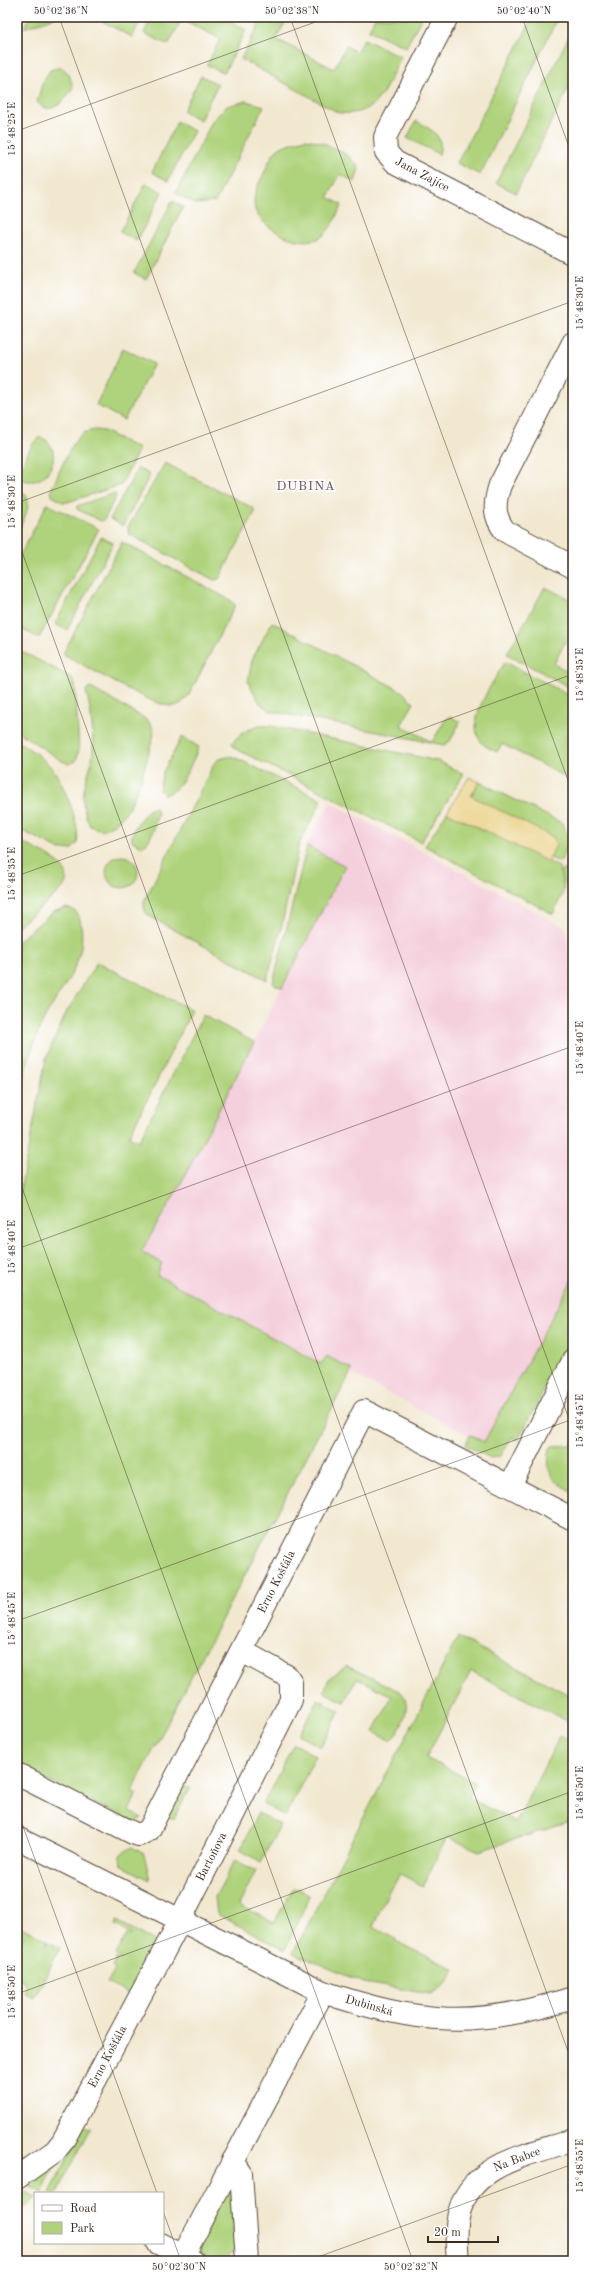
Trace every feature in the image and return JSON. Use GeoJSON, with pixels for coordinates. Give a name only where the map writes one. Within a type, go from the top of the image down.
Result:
{"type":"FeatureCollection","features":[{"type":"Feature","properties":{"kind":"street","name":"Jana Zajíce"},"geometry":{"type":"LineString","coordinates":[[447,17],[385,137],[386,152],[395,162],[573,254]]}},
{"type":"Feature","properties":{"kind":"street"},"geometry":{"type":"LineString","coordinates":[[573,343],[500,485],[495,504],[499,523],[505,531],[573,567]]}},
{"type":"Feature","properties":{"kind":"street"},"geometry":{"type":"LineString","coordinates":[[510,1486],[573,1361]]}},
{"type":"Feature","properties":{"kind":"street","name":"Erno Košťála"},"geometry":{"type":"LineString","coordinates":[[17,1774],[133,1833],[145,1833],[152,1824],[242,1651],[364,1411],[573,1519]]}},
{"type":"Feature","properties":{"kind":"street","name":"Bartoňova"},"geometry":{"type":"LineString","coordinates":[[180,1920],[291,1700],[291,1682],[287,1676],[242,1651]]}},
{"type":"Feature","properties":{"kind":"street"},"geometry":{"type":"LineString","coordinates":[[17,1838],[180,1920]]}},
{"type":"Feature","properties":{"kind":"street","name":"Erno Košťála"},"geometry":{"type":"LineString","coordinates":[[17,2178],[55,2151],[63,2142],[180,1920]]}},
{"type":"Feature","properties":{"kind":"street","name":"Dubinská"},"geometry":{"type":"LineString","coordinates":[[180,1920],[323,1992],[367,2007],[397,2014],[455,2020],[517,2013],[573,1998]]}},
{"type":"Feature","properties":{"kind":"street"},"geometry":{"type":"LineString","coordinates":[[160,2244],[188,2258],[233,2161],[323,1992]]}},
{"type":"Feature","properties":{"kind":"street","name":"Na Babce"},"geometry":{"type":"LineString","coordinates":[[458,2261],[458,2218],[467,2194],[478,2179],[490,2170],[506,2163],[573,2140]]}},
{"type":"Feature","properties":{"kind":"street"},"geometry":{"type":"LineString","coordinates":[[233,2161],[238,2165],[241,2178],[247,2261]]}},
{"type":"Feature","properties":{"kind":"shaded area"},"geometry":{"type":"Polygon","coordinates":[[[330,802],[566,928],[573,986],[573,1278],[484,1443],[357,1377],[350,1373],[352,1370],[327,1356],[322,1364],[157,1275],[162,1263],[141,1252],[180,1185],[345,866],[307,846],[330,802]]]}},
{"type":"Feature","properties":{"kind":"green space"},"geometry":{"type":"Polygon","coordinates":[[[30,17],[56,17],[24,28],[30,17]]]}},
{"type":"Feature","properties":{"kind":"green space"},"geometry":{"type":"Polygon","coordinates":[[[94,17],[142,17],[132,37],[94,17]]]}},
{"type":"Feature","properties":{"kind":"green space"},"geometry":{"type":"Polygon","coordinates":[[[152,17],[220,17],[246,30],[224,73],[207,65],[220,39],[182,19],[168,45],[144,33],[152,17]]]}},
{"type":"Feature","properties":{"kind":"green space"},"geometry":{"type":"Polygon","coordinates":[[[263,17],[288,17],[276,39],[334,69],[346,46],[356,52],[364,39],[401,57],[385,89],[372,105],[364,110],[353,113],[339,113],[241,59],[263,17]]]}},
{"type":"Feature","properties":{"kind":"green space"},"geometry":{"type":"Polygon","coordinates":[[[375,17],[422,17],[406,47],[369,30],[375,17]]]}},
{"type":"Feature","properties":{"kind":"green space"},"geometry":{"type":"Polygon","coordinates":[[[533,17],[558,17],[480,175],[457,163],[533,17]]]}},
{"type":"Feature","properties":{"kind":"green space"},"geometry":{"type":"Polygon","coordinates":[[[573,28],[573,79],[516,193],[496,183],[573,28]]]}},
{"type":"Feature","properties":{"kind":"green space"},"geometry":{"type":"Polygon","coordinates":[[[61,67],[69,74],[73,87],[58,105],[53,108],[42,106],[37,102],[42,84],[50,70],[61,67]]]}},
{"type":"Feature","properties":{"kind":"green space"},"geometry":{"type":"Polygon","coordinates":[[[201,76],[218,84],[200,120],[183,111],[201,76]]]}},
{"type":"Feature","properties":{"kind":"green space"},"geometry":{"type":"Polygon","coordinates":[[[246,101],[264,106],[215,202],[195,204],[176,193],[213,120],[227,106],[246,101]]]}},
{"type":"Feature","properties":{"kind":"green space"},"geometry":{"type":"Polygon","coordinates":[[[416,121],[431,130],[438,137],[440,142],[439,154],[407,138],[416,121]]]}},
{"type":"Feature","properties":{"kind":"green space"},"geometry":{"type":"Polygon","coordinates":[[[177,122],[194,131],[168,181],[152,172],[177,122]]]}},
{"type":"Feature","properties":{"kind":"green space"},"geometry":{"type":"Polygon","coordinates":[[[305,139],[320,142],[343,152],[355,162],[359,168],[355,182],[340,174],[328,197],[342,205],[326,233],[317,239],[302,241],[279,233],[261,220],[254,206],[254,199],[270,160],[277,150],[290,143],[305,139]]]}},
{"type":"Feature","properties":{"kind":"green space"},"geometry":{"type":"Polygon","coordinates":[[[146,183],[162,192],[137,241],[120,232],[146,183]]]}},
{"type":"Feature","properties":{"kind":"green space"},"geometry":{"type":"Polygon","coordinates":[[[172,201],[183,207],[146,279],[134,273],[172,201]]]}},
{"type":"Feature","properties":{"kind":"green space"},"geometry":{"type":"Polygon","coordinates":[[[123,348],[154,364],[124,420],[96,405],[123,348]]]}},
{"type":"Feature","properties":{"kind":"green space"},"geometry":{"type":"Polygon","coordinates":[[[88,431],[104,431],[139,449],[121,485],[68,502],[63,502],[52,496],[51,490],[72,446],[81,435],[88,431]]]}},
{"type":"Feature","properties":{"kind":"green space"},"geometry":{"type":"Polygon","coordinates":[[[40,437],[49,443],[53,450],[51,468],[38,480],[30,481],[20,478],[21,469],[26,456],[33,444],[40,437]]]}},
{"type":"Feature","properties":{"kind":"green space"},"geometry":{"type":"Polygon","coordinates":[[[165,463],[253,508],[255,512],[219,579],[214,580],[129,534],[128,527],[165,463]]]}},
{"type":"Feature","properties":{"kind":"green space"},"geometry":{"type":"Polygon","coordinates":[[[138,468],[150,475],[123,526],[110,519],[138,468]]]}},
{"type":"Feature","properties":{"kind":"green space"},"geometry":{"type":"Polygon","coordinates":[[[17,488],[27,497],[28,509],[17,533],[17,488]]]}},
{"type":"Feature","properties":{"kind":"green space"},"geometry":{"type":"Polygon","coordinates":[[[114,493],[116,496],[104,520],[101,521],[77,509],[77,506],[114,493]]]}},
{"type":"Feature","properties":{"kind":"green space"},"geometry":{"type":"Polygon","coordinates":[[[47,504],[99,529],[39,638],[17,627],[17,561],[47,504]]]}},
{"type":"Feature","properties":{"kind":"green space"},"geometry":{"type":"Polygon","coordinates":[[[101,537],[113,543],[67,630],[55,624],[101,537]]]}},
{"type":"Feature","properties":{"kind":"green space"},"geometry":{"type":"Polygon","coordinates":[[[122,542],[232,601],[235,605],[189,695],[180,704],[172,706],[150,700],[63,654],[122,542]]]}},
{"type":"Feature","properties":{"kind":"green space"},"geometry":{"type":"Polygon","coordinates":[[[545,587],[573,601],[573,631],[571,630],[554,664],[573,674],[573,689],[507,654],[545,587]]]}},
{"type":"Feature","properties":{"kind":"green space"},"geometry":{"type":"Polygon","coordinates":[[[272,622],[403,692],[414,703],[401,725],[432,742],[445,720],[450,716],[460,722],[450,741],[444,745],[270,711],[260,703],[248,682],[252,660],[272,622]]]}},
{"type":"Feature","properties":{"kind":"green space"},"geometry":{"type":"Polygon","coordinates":[[[17,649],[72,678],[75,684],[79,749],[76,761],[69,764],[62,761],[17,731],[17,649]]]}},
{"type":"Feature","properties":{"kind":"green space"},"geometry":{"type":"Polygon","coordinates":[[[505,662],[573,697],[573,781],[502,744],[497,752],[490,749],[483,744],[477,735],[476,725],[482,702],[505,662]]]}},
{"type":"Feature","properties":{"kind":"green space"},"geometry":{"type":"Polygon","coordinates":[[[89,687],[146,719],[152,726],[154,734],[140,782],[130,806],[115,823],[101,830],[90,826],[86,816],[83,800],[93,753],[92,726],[86,691],[89,687]]]}},
{"type":"Feature","properties":{"kind":"green space"},"geometry":{"type":"Polygon","coordinates":[[[260,726],[271,726],[438,761],[464,774],[421,842],[234,748],[232,743],[249,729],[260,726]]]}},
{"type":"Feature","properties":{"kind":"green space"},"geometry":{"type":"Polygon","coordinates":[[[182,737],[199,747],[190,768],[181,782],[170,793],[164,795],[159,790],[163,772],[182,737]]]}},
{"type":"Feature","properties":{"kind":"green space"},"geometry":{"type":"Polygon","coordinates":[[[17,741],[46,762],[55,772],[60,781],[70,804],[77,827],[77,844],[72,849],[60,850],[17,828],[17,741]]]}},
{"type":"Feature","properties":{"kind":"green space"},"geometry":{"type":"Polygon","coordinates":[[[232,756],[322,800],[299,844],[281,929],[267,980],[153,918],[146,913],[144,908],[144,901],[215,762],[219,759],[232,756]]]}},
{"type":"Feature","properties":{"kind":"green space"},"geometry":{"type":"Polygon","coordinates":[[[479,782],[562,823],[570,841],[560,862],[550,858],[556,845],[471,796],[479,782]]]}},
{"type":"Feature","properties":{"kind":"green space"},"geometry":{"type":"Polygon","coordinates":[[[152,808],[155,808],[158,813],[151,837],[142,847],[132,841],[133,832],[142,818],[152,808]]]}},
{"type":"Feature","properties":{"kind":"green space"},"geometry":{"type":"Polygon","coordinates":[[[447,812],[559,867],[564,890],[553,914],[425,846],[447,812]]]}},
{"type":"Feature","properties":{"kind":"green space"},"geometry":{"type":"Polygon","coordinates":[[[17,840],[54,860],[62,867],[66,874],[66,882],[60,891],[17,927],[17,840]]]}},
{"type":"Feature","properties":{"kind":"green space"},"geometry":{"type":"Polygon","coordinates":[[[307,846],[345,866],[282,988],[273,983],[307,846]]]}},
{"type":"Feature","properties":{"kind":"green space"},"geometry":{"type":"Polygon","coordinates":[[[122,856],[133,861],[138,872],[133,883],[122,888],[111,883],[106,872],[111,861],[122,856]]]}},
{"type":"Feature","properties":{"kind":"green space"},"geometry":{"type":"Polygon","coordinates":[[[573,868],[573,883],[563,885],[560,871],[573,868]]]}},
{"type":"Feature","properties":{"kind":"green space"},"geometry":{"type":"Polygon","coordinates":[[[65,908],[72,909],[79,915],[82,933],[81,948],[71,976],[46,1015],[39,1030],[26,1068],[17,1107],[17,942],[53,912],[65,908]]]}},
{"type":"Feature","properties":{"kind":"green space"},"geometry":{"type":"Polygon","coordinates":[[[97,962],[192,1010],[129,1136],[139,1141],[203,1015],[254,1042],[180,1185],[141,1252],[162,1263],[157,1275],[321,1364],[327,1356],[352,1370],[132,1791],[137,1794],[129,1811],[142,1818],[135,1822],[17,1767],[17,1206],[46,1059],[66,1013],[97,962]]]}},
{"type":"Feature","properties":{"kind":"green space"},"geometry":{"type":"Polygon","coordinates":[[[573,1278],[573,1334],[518,1440],[512,1437],[501,1456],[491,1458],[465,1445],[470,1435],[484,1442],[573,1278]]]}},
{"type":"Feature","properties":{"kind":"green space"},"geometry":{"type":"Polygon","coordinates":[[[573,1441],[573,1492],[555,1480],[551,1475],[548,1464],[550,1448],[553,1446],[571,1445],[573,1441]]]}},
{"type":"Feature","properties":{"kind":"green space"},"geometry":{"type":"Polygon","coordinates":[[[458,1637],[573,1697],[573,1719],[571,1723],[471,1671],[426,1758],[476,1783],[469,1798],[516,1822],[560,1736],[572,1742],[573,1739],[573,1821],[479,1851],[447,1837],[423,1886],[400,1874],[392,1888],[390,1888],[373,1926],[396,1939],[395,1941],[455,1969],[447,1983],[431,1994],[364,1983],[293,1953],[458,1637]]]}},
{"type":"Feature","properties":{"kind":"green space"},"geometry":{"type":"Polygon","coordinates":[[[347,1666],[401,1692],[404,1697],[406,1703],[405,1717],[399,1730],[391,1741],[374,1732],[392,1696],[357,1678],[344,1702],[324,1692],[329,1678],[347,1666]]]}},
{"type":"Feature","properties":{"kind":"green space"},"geometry":{"type":"Polygon","coordinates":[[[318,1699],[340,1711],[321,1747],[299,1735],[318,1699]]]}},
{"type":"Feature","properties":{"kind":"green space"},"geometry":{"type":"Polygon","coordinates":[[[294,1744],[316,1756],[285,1816],[263,1804],[294,1744]]]}},
{"type":"Feature","properties":{"kind":"green space"},"geometry":{"type":"Polygon","coordinates":[[[183,1785],[190,1788],[174,1819],[167,1816],[183,1785]]]}},
{"type":"Feature","properties":{"kind":"green space"},"geometry":{"type":"Polygon","coordinates":[[[258,1813],[280,1825],[261,1862],[240,1850],[258,1813]]]}},
{"type":"Feature","properties":{"kind":"green space"},"geometry":{"type":"Polygon","coordinates":[[[132,1847],[144,1854],[150,1880],[121,1865],[120,1855],[132,1847]]]}},
{"type":"Feature","properties":{"kind":"green space"},"geometry":{"type":"Polygon","coordinates":[[[235,1860],[256,1871],[239,1905],[274,1923],[293,1888],[297,1888],[310,1896],[285,1950],[217,1914],[215,1897],[235,1860]]]}},
{"type":"Feature","properties":{"kind":"green space"},"geometry":{"type":"Polygon","coordinates":[[[117,1921],[155,1941],[128,1994],[107,1983],[115,1969],[112,1967],[117,1958],[120,1960],[121,1958],[116,1955],[127,1934],[130,1936],[131,1934],[115,1925],[117,1921]]]}},
{"type":"Feature","properties":{"kind":"green space"},"geometry":{"type":"Polygon","coordinates":[[[21,1927],[48,1941],[46,1945],[49,1942],[60,1948],[34,1998],[24,1993],[26,1988],[24,1981],[17,1977],[17,1950],[21,1951],[19,1947],[24,1936],[17,1933],[21,1927]]]}},
{"type":"Feature","properties":{"kind":"green space"},"geometry":{"type":"Polygon","coordinates":[[[84,2126],[91,2128],[58,2192],[51,2192],[84,2126]]]}},
{"type":"Feature","properties":{"kind":"green space"},"geometry":{"type":"Polygon","coordinates":[[[61,2154],[42,2192],[24,2183],[61,2154]]]}},
{"type":"Feature","properties":{"kind":"green space"},"geometry":{"type":"Polygon","coordinates":[[[231,2184],[235,2247],[229,2257],[221,2261],[211,2260],[201,2254],[199,2245],[231,2184]]]}},
{"type":"Feature","properties":{"kind":"green space"},"geometry":{"type":"Polygon","coordinates":[[[18,2188],[34,2196],[34,2200],[17,2214],[18,2188]]]}},
{"type":"Feature","properties":{"kind":"sand"},"geometry":{"type":"Polygon","coordinates":[[[469,777],[479,782],[471,796],[553,837],[556,845],[548,862],[447,812],[469,777]]]}},
{"type":"Feature","properties":{"kind":"district","name":"DUBINA"},"geometry":{"type":"Point","coordinates":[306,486]}}]}
